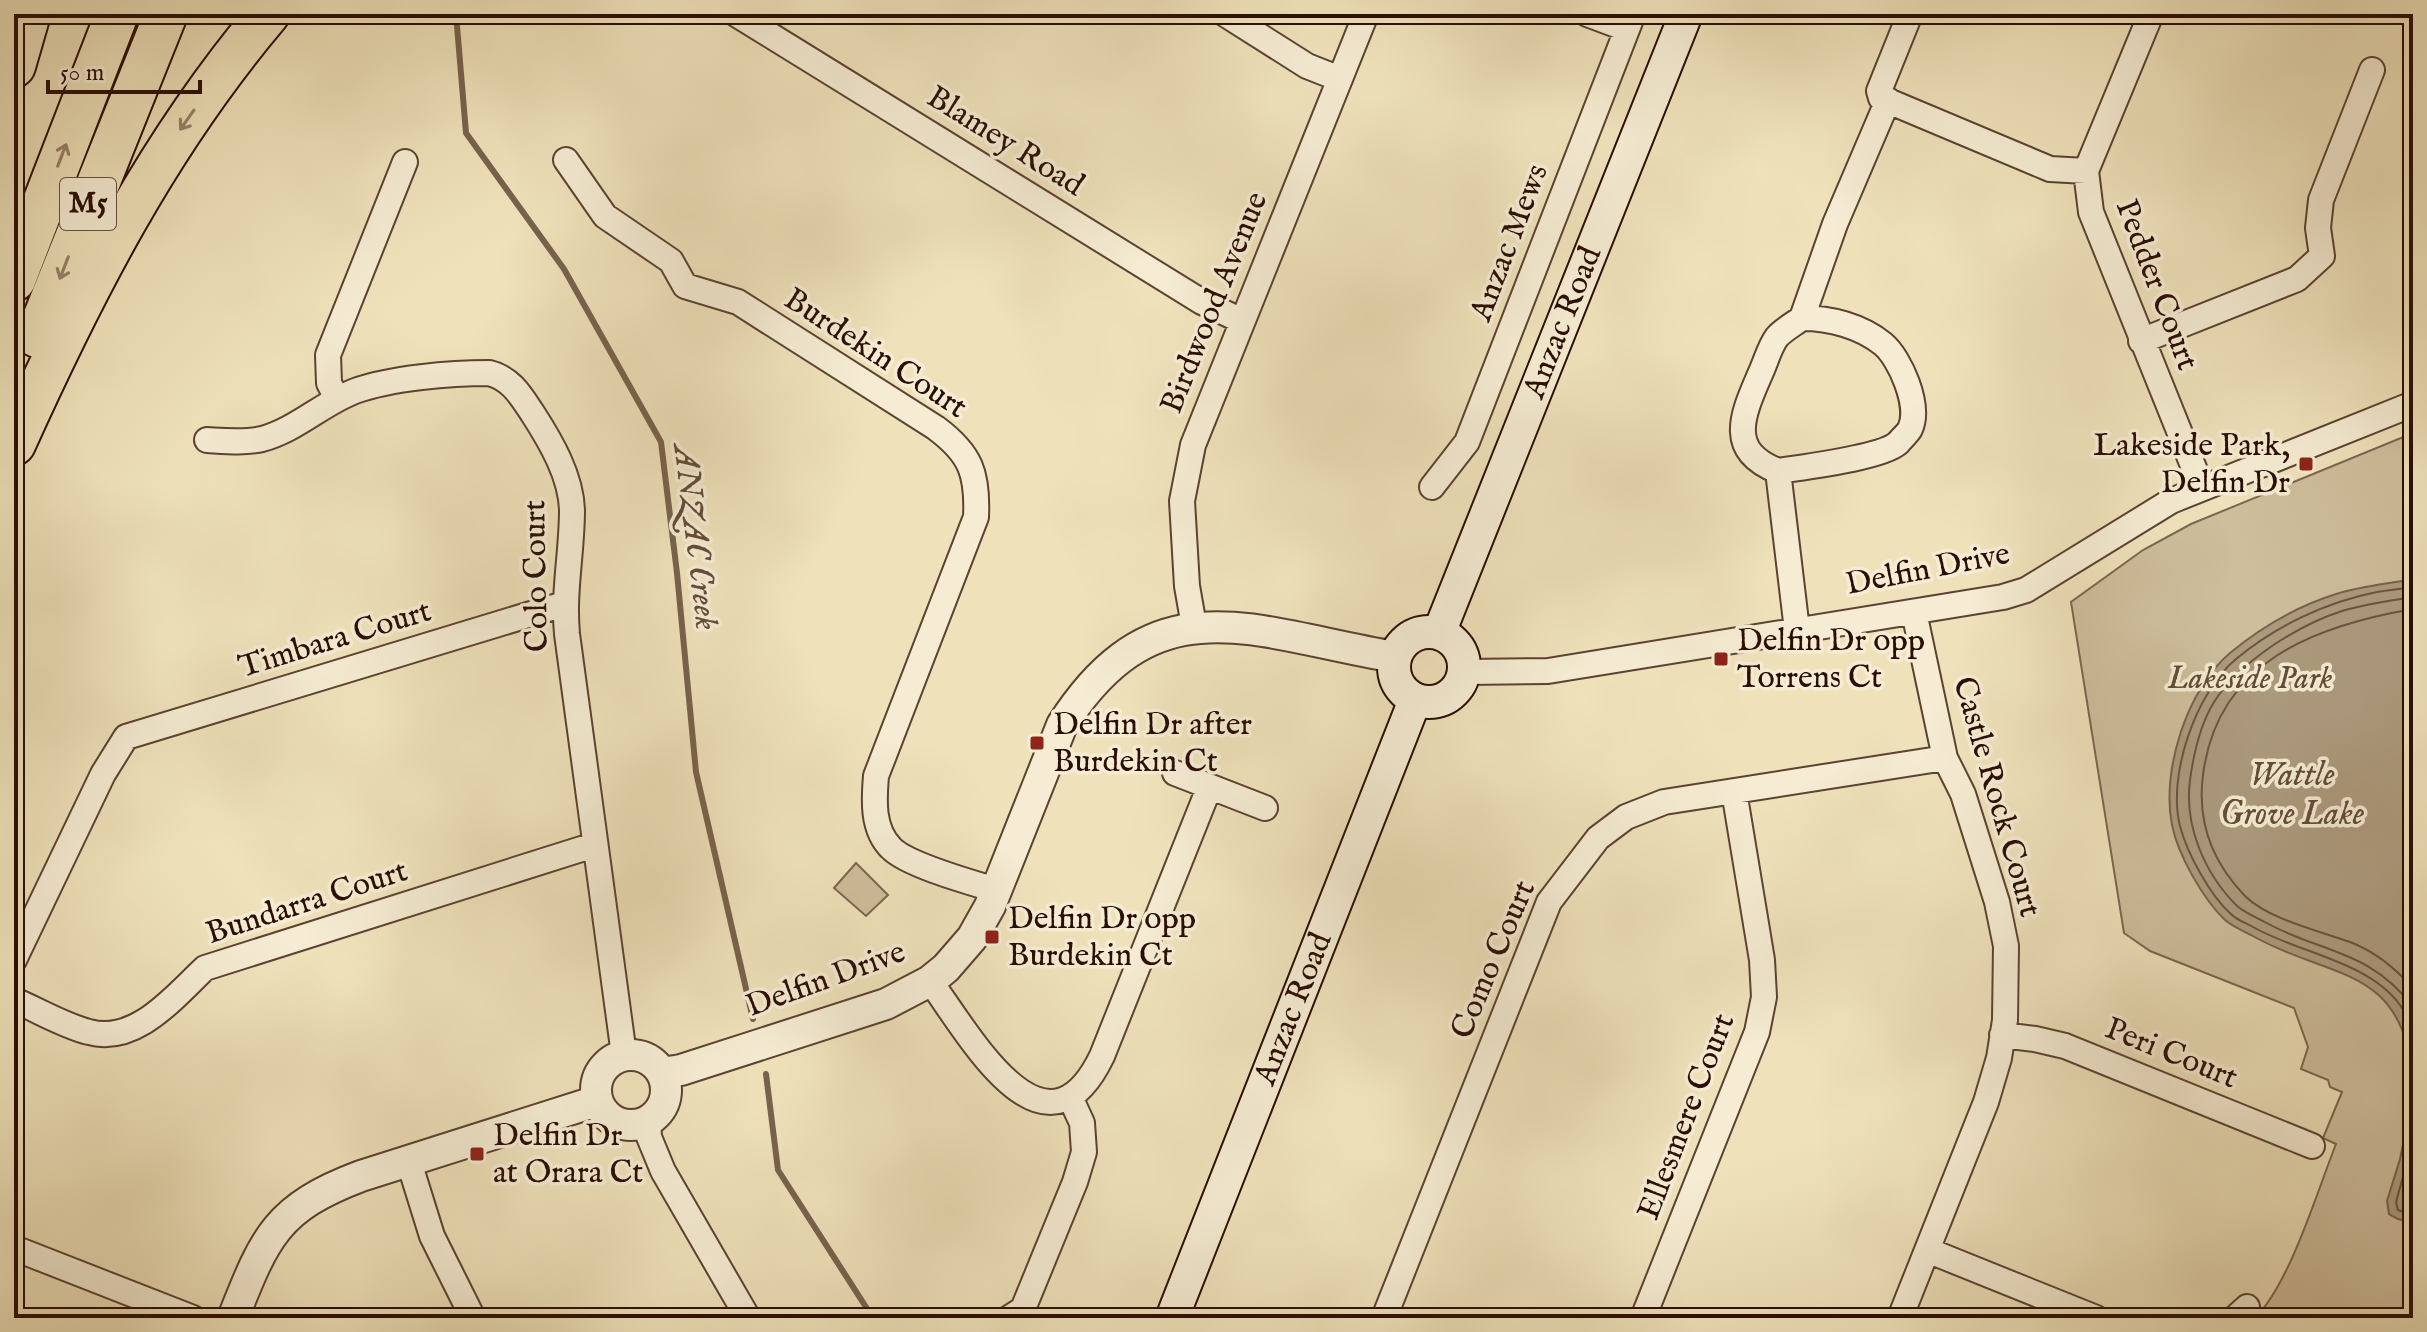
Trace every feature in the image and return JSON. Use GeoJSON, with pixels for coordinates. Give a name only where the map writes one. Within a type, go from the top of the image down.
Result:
{"type":"FeatureCollection","features":[{"type":"Feature","properties":{"kind":"highway"},"geometry":{"type":"LineString","coordinates":[[14,66],[29,14]]}},
{"type":"Feature","properties":{"kind":"highway","name":"M5"},"geometry":{"type":"LineString","coordinates":[[14,280],[117,14]]}},
{"type":"Feature","properties":{"kind":"highway","name":"M5"},"geometry":{"type":"LineString","coordinates":[[14,396],[166,14]]}},
{"type":"Feature","properties":{"kind":"highway"},"geometry":{"type":"LineString","coordinates":[[14,444],[53,358],[117,231],[145,183],[227,63],[268,14]]}},
{"type":"Feature","properties":{"kind":"main road","name":"Anzac Road"},"geometry":{"type":"LineString","coordinates":[[1439,633],[1686,14]]}},
{"type":"Feature","properties":{"kind":"main road"},"geometry":{"type":"LineString","coordinates":[[1423,632],[1439,633],[1455,642],[1461,650],[1465,672],[1461,683],[1446,699],[1426,703],[1415,700],[1398,684],[1395,657],[1410,637],[1423,632]]}},
{"type":"Feature","properties":{"kind":"main road","name":"Anzac Road"},"geometry":{"type":"LineString","coordinates":[[1172,1318],[1415,700]]}},
{"type":"Feature","properties":{"kind":"street","name":"Blamey Road"},"geometry":{"type":"LineString","coordinates":[[736,14],[1202,302],[1242,321]]}},
{"type":"Feature","properties":{"kind":"street"},"geometry":{"type":"LineString","coordinates":[[1225,14],[1307,66],[1340,79]]}},
{"type":"Feature","properties":{"kind":"street","name":"Birdwood Avenue"},"geometry":{"type":"LineString","coordinates":[[1194,626],[1187,586],[1182,501],[1193,445],[1366,14]]}},
{"type":"Feature","properties":{"kind":"street"},"geometry":{"type":"LineString","coordinates":[[1587,14],[1630,21]]}},
{"type":"Feature","properties":{"kind":"street"},"geometry":{"type":"LineString","coordinates":[[1910,14],[1879,91],[1881,98],[2050,169],[2086,171]]}},
{"type":"Feature","properties":{"kind":"street","name":"Pedder Court"},"geometry":{"type":"LineString","coordinates":[[2151,14],[2086,171],[2091,212],[2202,488]]}},
{"type":"Feature","properties":{"kind":"street","name":"Anzac Mews"},"geometry":{"type":"LineString","coordinates":[[1432,487],[1467,442],[1630,21]]}},
{"type":"Feature","properties":{"kind":"street"},"geometry":{"type":"LineString","coordinates":[[2141,341],[2297,279],[2322,256],[2318,228],[2321,200],[2372,70]]}},
{"type":"Feature","properties":{"kind":"street"},"geometry":{"type":"LineString","coordinates":[[1802,318],[1828,319],[1867,334],[1885,345],[1897,360],[1910,391],[1911,420],[1910,429],[1895,445],[1875,453],[1778,471],[1764,466],[1751,455],[1742,432],[1743,414],[1776,338],[1802,318],[1835,224],[1888,100]]}},
{"type":"Feature","properties":{"kind":"street","name":"Burdekin Court"},"geometry":{"type":"LineString","coordinates":[[566,160],[605,216],[671,261],[685,286],[738,302],[957,443],[970,466],[977,488],[976,517],[876,776],[874,803],[878,827],[891,849],[953,878],[996,890]]}},
{"type":"Feature","properties":{"kind":"street"},"geometry":{"type":"LineString","coordinates":[[337,399],[329,383],[328,355],[405,162]]}},
{"type":"Feature","properties":{"kind":"street","name":"Colo Court"},"geometry":{"type":"LineString","coordinates":[[207,440],[262,439],[287,429],[337,399],[370,386],[476,373],[500,375],[510,382],[547,437],[565,476],[572,508],[564,604],[594,845],[606,915],[616,1014],[624,1055]]}},
{"type":"Feature","properties":{"kind":"street","name":"Delfin Drive"},"geometry":{"type":"LineString","coordinates":[[1465,672],[1548,671],[2003,597],[2026,590],[2140,519],[2202,488],[2413,404]]}},
{"type":"Feature","properties":{"kind":"street"},"geometry":{"type":"LineString","coordinates":[[1778,471],[1797,630]]}},
{"type":"Feature","properties":{"kind":"street","name":"Timbara Court"},"geometry":{"type":"LineString","coordinates":[[14,960],[103,774],[126,737],[564,604]]}},
{"type":"Feature","properties":{"kind":"street","name":"Castle Rock Court"},"geometry":{"type":"LineString","coordinates":[[1900,1318],[1986,1102],[1999,1058],[2006,946],[1997,902],[1972,822],[1955,774],[1945,758],[1914,612]]}},
{"type":"Feature","properties":{"kind":"street","name":"Delfin Drive"},"geometry":{"type":"LineString","coordinates":[[662,1073],[681,1070],[886,1004],[930,981],[946,968],[972,938],[996,890],[1062,725],[1102,673],[1126,654],[1155,638],[1194,626],[1242,628],[1395,657]]}},
{"type":"Feature","properties":{"kind":"street","name":"Como Court"},"geometry":{"type":"LineString","coordinates":[[1384,1318],[1549,902],[1598,838],[1626,817],[1664,802],[1945,758]]}},
{"type":"Feature","properties":{"kind":"street"},"geometry":{"type":"LineString","coordinates":[[1175,773],[1265,808]]}},
{"type":"Feature","properties":{"kind":"street"},"geometry":{"type":"LineString","coordinates":[[930,981],[1003,1079],[1024,1095],[1046,1102],[1071,1099],[1090,1082],[1102,1056],[1209,788]]}},
{"type":"Feature","properties":{"kind":"street","name":"Ellesmere Court"},"geometry":{"type":"LineString","coordinates":[[1643,1318],[1757,1032],[1764,997],[1762,960],[1734,791]]}},
{"type":"Feature","properties":{"kind":"street","name":"Bundarra Court"},"geometry":{"type":"LineString","coordinates":[[14,1000],[89,1032],[109,1035],[134,1028],[171,1000],[205,968],[594,845]]}},
{"type":"Feature","properties":{"kind":"street","name":"Peri Court"},"geometry":{"type":"LineString","coordinates":[[2002,1035],[2065,1046],[2312,1146]]}},
{"type":"Feature","properties":{"kind":"street"},"geometry":{"type":"LineString","coordinates":[[624,1055],[648,1059],[662,1073],[666,1095],[662,1106],[648,1121],[627,1126],[616,1123],[606,1115],[597,1101],[595,1087],[600,1071],[612,1060],[624,1055]]}},
{"type":"Feature","properties":{"kind":"street"},"geometry":{"type":"LineString","coordinates":[[1009,1318],[1023,1309],[1075,1182],[1084,1152],[1082,1123],[1071,1099]]}},
{"type":"Feature","properties":{"kind":"street"},"geometry":{"type":"LineString","coordinates":[[233,1318],[254,1264],[271,1234],[295,1209],[325,1190],[597,1101]]}},
{"type":"Feature","properties":{"kind":"street"},"geometry":{"type":"LineString","coordinates":[[648,1121],[649,1137],[663,1171],[748,1318]]}},
{"type":"Feature","properties":{"kind":"street"},"geometry":{"type":"LineString","coordinates":[[409,1162],[432,1236],[473,1318]]}},
{"type":"Feature","properties":{"kind":"street"},"geometry":{"type":"LineString","coordinates":[[14,1248],[193,1318]]}},
{"type":"Feature","properties":{"kind":"street"},"geometry":{"type":"LineString","coordinates":[[1927,1250],[2096,1318]]}},
{"type":"Feature","properties":{"kind":"green space","name":"Lakeside Park"},"geometry":{"type":"Polygon","coordinates":[[[2413,433],[2413,1283],[2405,1283],[2402,1318],[2255,1318],[2280,1283],[2311,1211],[2336,1144],[2323,1138],[2342,1092],[2330,1087],[2328,1080],[2301,1069],[2308,1047],[2294,1008],[2150,951],[2124,933],[2071,602],[2143,550],[2191,524],[2413,433]]]}},
{"type":"Feature","properties":{"kind":"green space"},"geometry":{"type":"Polygon","coordinates":[[[856,863],[888,895],[866,916],[834,888],[856,863]]]}},
{"type":"Feature","properties":{"kind":"water","name":"Wattle Grove Lake"},"geometry":{"type":"Polygon","coordinates":[[[2413,579],[2413,1075],[2406,1039],[2393,1012],[2377,993],[2356,980],[2241,930],[2217,911],[2200,889],[2180,850],[2172,825],[2170,780],[2174,756],[2190,709],[2201,687],[2230,653],[2280,619],[2322,599],[2355,589],[2413,579]]]}},
{"type":"Feature","properties":{"kind":"water"},"geometry":{"type":"Polygon","coordinates":[[[2413,1096],[2413,1223],[2389,1214],[2387,1201],[2400,1159],[2413,1096]]]}},
{"type":"Feature","properties":{"kind":"waterway","name":"ANZAC Creek"},"geometry":{"type":"LineString","coordinates":[[456,14],[466,133],[564,269],[661,442],[696,772],[753,1019]]}},
{"type":"Feature","properties":{"kind":"waterway","name":"ANZAC Creek"},"geometry":{"type":"LineString","coordinates":[[766,1074],[778,1170],[873,1318]]}},
{"type":"Feature","properties":{"kind":"place","name":"Lakeside Park, Delfin Dr"},"geometry":{"type":"Point","coordinates":[2306,464]}},
{"type":"Feature","properties":{"kind":"place","name":"Delfin Dr opp Torrens Ct"},"geometry":{"type":"Point","coordinates":[1721,659]}},
{"type":"Feature","properties":{"kind":"place","name":"Delfin Dr after Burdekin Ct"},"geometry":{"type":"Point","coordinates":[1037,743]}},
{"type":"Feature","properties":{"kind":"place","name":"Delfin Dr opp Burdekin Ct"},"geometry":{"type":"Point","coordinates":[992,937]}},
{"type":"Feature","properties":{"kind":"place","name":"Delfin Dr at Orara Ct"},"geometry":{"type":"Point","coordinates":[477,1154]}}]}
